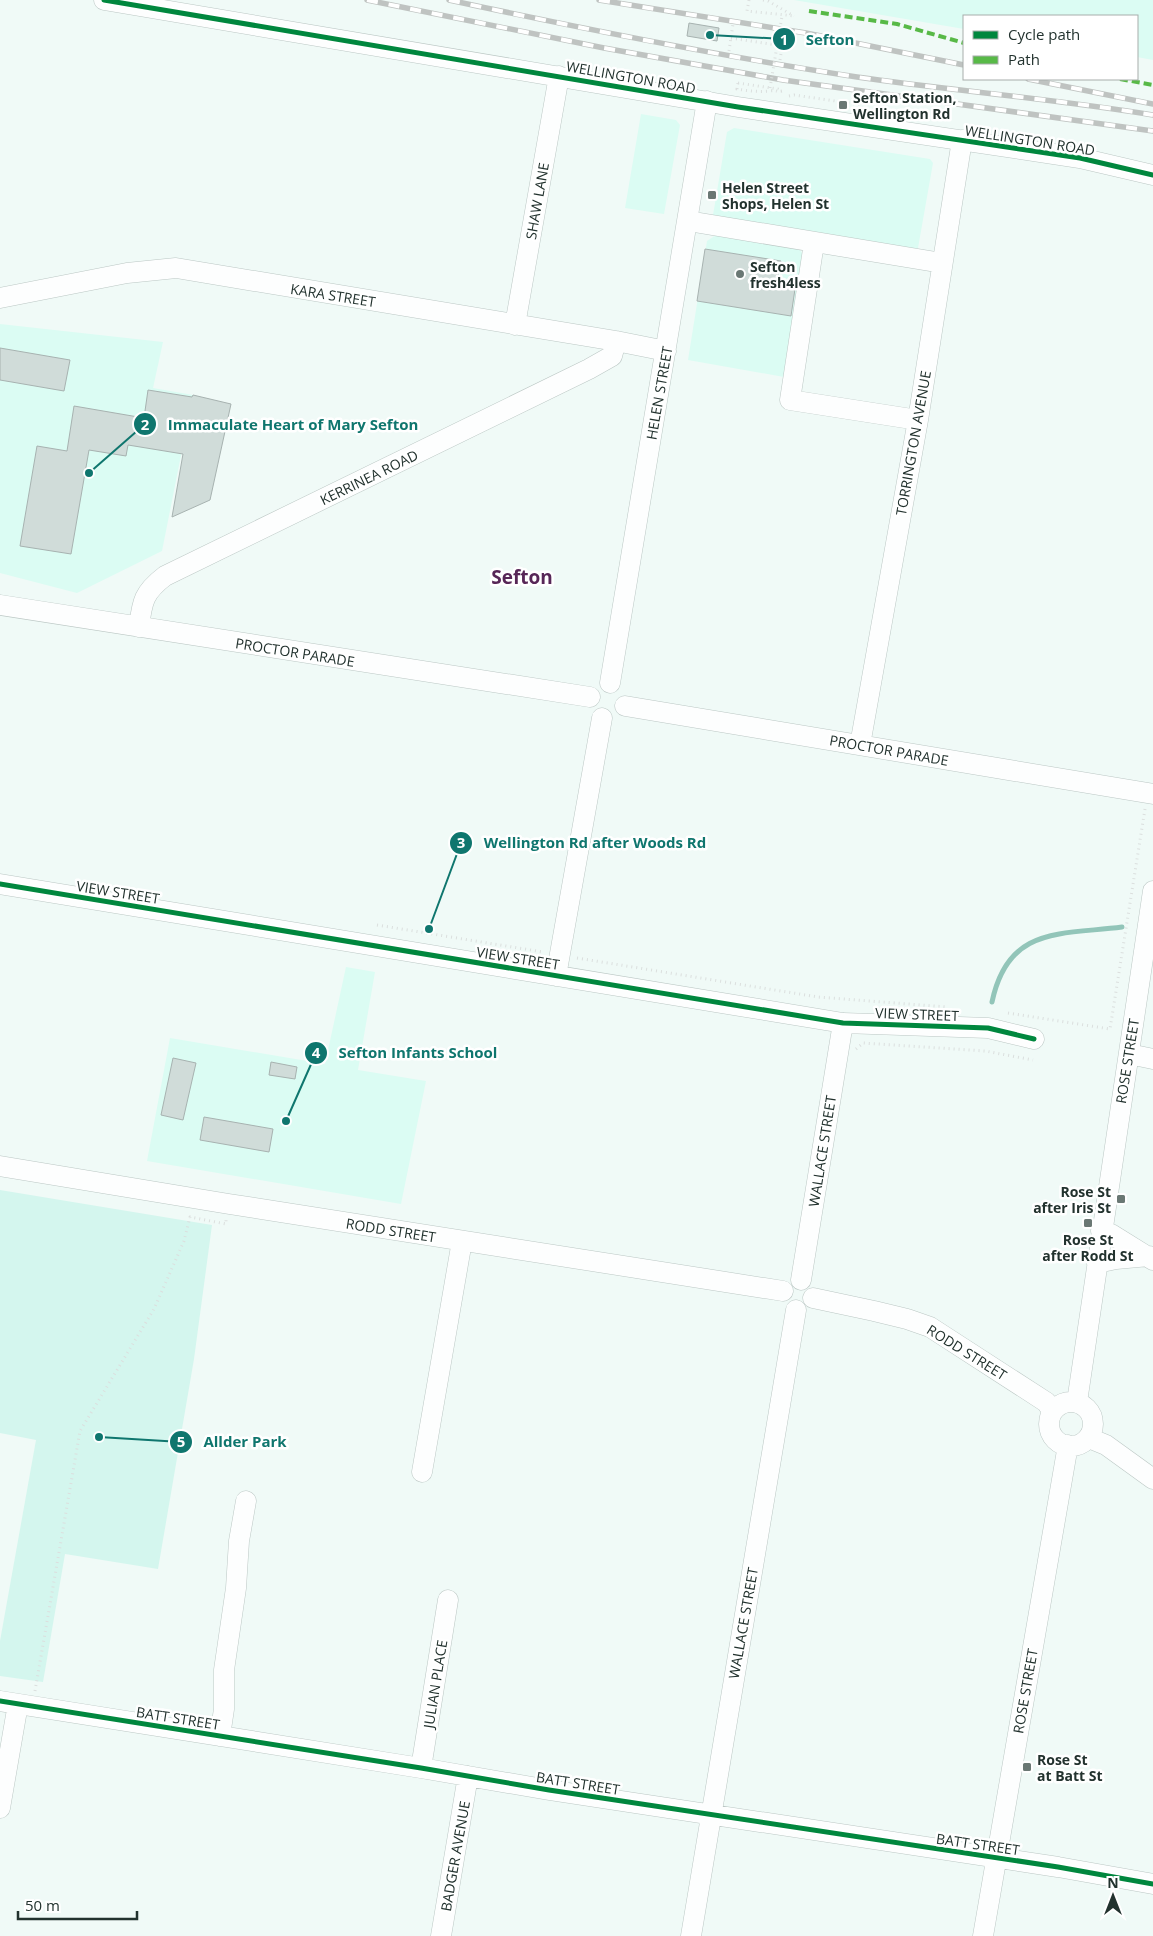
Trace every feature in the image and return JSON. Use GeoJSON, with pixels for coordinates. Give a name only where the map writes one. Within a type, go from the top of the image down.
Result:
{"type":"FeatureCollection","features":[{"type":"Feature","properties":{"kind":"street","name":"WELLINGTON ROAD"},"geometry":{"type":"LineString","coordinates":[[104,0],[707,101],[903,126],[962,140],[1006,142],[1111,164],[1153,175]]}},
{"type":"Feature","properties":{"kind":"street","name":"SHAW LANE"},"geometry":{"type":"LineString","coordinates":[[516,325],[559,76]]}},
{"type":"Feature","properties":{"kind":"street","name":"HELEN STREET"},"geometry":{"type":"LineString","coordinates":[[610,684],[707,101]]}},
{"type":"Feature","properties":{"kind":"street","name":"TORRINGTON AVENUE"},"geometry":{"type":"LineString","coordinates":[[860,745],[918,420],[962,140]]}},
{"type":"Feature","properties":{"kind":"street"},"geometry":{"type":"LineString","coordinates":[[688,221],[942,263]]}},
{"type":"Feature","properties":{"kind":"street"},"geometry":{"type":"LineString","coordinates":[[814,243],[790,400],[918,420]]}},
{"type":"Feature","properties":{"kind":"street","name":"KARA STREET"},"geometry":{"type":"LineString","coordinates":[[0,298],[127,274],[176,268],[616,341],[666,351]]}},
{"type":"Feature","properties":{"kind":"street","name":"KERRINEA ROAD"},"geometry":{"type":"LineString","coordinates":[[139,627],[142,605],[151,587],[165,576],[589,369],[612,356],[616,341]]}},
{"type":"Feature","properties":{"kind":"street","name":"PROCTOR PARADE"},"geometry":{"type":"LineString","coordinates":[[0,605],[590,697]]}},
{"type":"Feature","properties":{"kind":"street"},"geometry":{"type":"LineString","coordinates":[[601,684],[610,684],[621,690],[624,695],[625,706],[617,716],[611,719],[602,718],[594,714],[591,708],[590,697],[596,687],[601,684]]}},
{"type":"Feature","properties":{"kind":"street","name":"PROCTOR PARADE"},"geometry":{"type":"LineString","coordinates":[[625,706],[1001,770],[1149,800]]}},
{"type":"Feature","properties":{"kind":"street"},"geometry":{"type":"LineString","coordinates":[[556,976],[602,718]]}},
{"type":"Feature","properties":{"kind":"street","name":"VIEW STREET"},"geometry":{"type":"LineString","coordinates":[[0,884],[843,1023],[988,1028],[1034,1039]]}},
{"type":"Feature","properties":{"kind":"street","name":"ROSE STREET"},"geometry":{"type":"LineString","coordinates":[[1077,1402],[1153,891]]}},
{"type":"Feature","properties":{"kind":"street","name":"WALLACE STREET"},"geometry":{"type":"LineString","coordinates":[[801,1280],[843,1023]]}},
{"type":"Feature","properties":{"kind":"street"},"geometry":{"type":"LineString","coordinates":[[1128,1054],[1153,1059]]}},
{"type":"Feature","properties":{"kind":"street","name":"RODD STREET"},"geometry":{"type":"LineString","coordinates":[[0,1166],[783,1292]]}},
{"type":"Feature","properties":{"kind":"street"},"geometry":{"type":"LineString","coordinates":[[1101,1231],[1111,1234],[1152,1257]]}},
{"type":"Feature","properties":{"kind":"street"},"geometry":{"type":"LineString","coordinates":[[422,1472],[462,1241]]}},
{"type":"Feature","properties":{"kind":"street"},"geometry":{"type":"LineString","coordinates":[[1097,1263],[1116,1259],[1152,1257]]}},
{"type":"Feature","properties":{"kind":"street"},"geometry":{"type":"LineString","coordinates":[[801,1280],[812,1287],[813,1298],[805,1309],[796,1310],[783,1300],[783,1292],[790,1282],[801,1280]]}},
{"type":"Feature","properties":{"kind":"street","name":"RODD STREET"},"geometry":{"type":"LineString","coordinates":[[813,1298],[890,1315],[930,1327],[1046,1402],[1053,1411]]}},
{"type":"Feature","properties":{"kind":"street","name":"WALLACE STREET"},"geometry":{"type":"LineString","coordinates":[[691,1936],[796,1310]]}},
{"type":"Feature","properties":{"kind":"street"},"geometry":{"type":"LineString","coordinates":[[1077,1402],[1086,1407],[1093,1418],[1094,1425],[1088,1438],[1076,1445],[1061,1443],[1051,1432],[1050,1418],[1053,1411],[1062,1404],[1077,1402]]}},
{"type":"Feature","properties":{"kind":"street"},"geometry":{"type":"LineString","coordinates":[[1088,1438],[1106,1446],[1153,1479]]}},
{"type":"Feature","properties":{"kind":"street","name":"ROSE STREET"},"geometry":{"type":"LineString","coordinates":[[983,1936],[1068,1445]]}},
{"type":"Feature","properties":{"kind":"street"},"geometry":{"type":"LineString","coordinates":[[220,1736],[224,1709],[224,1670],[236,1588],[239,1541],[246,1501]]}},
{"type":"Feature","properties":{"kind":"street","name":"JULIAN PLACE"},"geometry":{"type":"LineString","coordinates":[[421,1768],[448,1600]]}},
{"type":"Feature","properties":{"kind":"street"},"geometry":{"type":"LineString","coordinates":[[0,1808],[17,1704]]}},
{"type":"Feature","properties":{"kind":"street","name":"BATT STREET"},"geometry":{"type":"LineString","coordinates":[[17,1704],[710,1816],[995,1858],[1153,1884]]}},
{"type":"Feature","properties":{"kind":"street","name":"BADGER AVENUE"},"geometry":{"type":"LineString","coordinates":[[441,1936],[468,1776]]}},
{"type":"Feature","properties":{"kind":"path"},"geometry":{"type":"LineString","coordinates":[[749,0],[747,11],[794,16],[763,0]]}},
{"type":"Feature","properties":{"kind":"path"},"geometry":{"type":"LineString","coordinates":[[770,88],[782,16]]}},
{"type":"Feature","properties":{"kind":"path"},"geometry":{"type":"LineString","coordinates":[[729,51],[733,24]]}},
{"type":"Feature","properties":{"kind":"path"},"geometry":{"type":"LineString","coordinates":[[780,60],[784,33]]}},
{"type":"Feature","properties":{"kind":"path"},"geometry":{"type":"LineString","coordinates":[[731,38],[790,47],[782,48]]}},
{"type":"Feature","properties":{"kind":"path"},"geometry":{"type":"LineString","coordinates":[[738,83],[782,91]]}},
{"type":"Feature","properties":{"kind":"path"},"geometry":{"type":"LineString","coordinates":[[1004,1012],[1110,1029],[1149,800]]}},
{"type":"Feature","properties":{"kind":"path"},"geometry":{"type":"LineString","coordinates":[[376,925],[818,998],[953,1008]]}},
{"type":"Feature","properties":{"kind":"path"},"geometry":{"type":"LineString","coordinates":[[854,1051],[863,1043],[984,1051],[1033,1060]]}},
{"type":"Feature","properties":{"kind":"path"},"geometry":{"type":"LineString","coordinates":[[17,1704],[80,1431],[154,1309],[184,1241],[190,1217],[226,1224],[229,1204]]}},
{"type":"Feature","properties":{"kind":"shaded area"},"geometry":{"type":"Polygon","coordinates":[[[794,0],[1153,0],[1153,60],[1138,57],[1138,15],[963,15],[963,29],[794,0]]]}},
{"type":"Feature","properties":{"kind":"shaded area"},"geometry":{"type":"Polygon","coordinates":[[[641,114],[676,120],[680,125],[664,214],[625,208],[641,114]]]}},
{"type":"Feature","properties":{"kind":"shaded area"},"geometry":{"type":"Polygon","coordinates":[[[734,128],[930,159],[933,163],[918,248],[913,251],[716,218],[713,215],[727,132],[734,128]]]}},
{"type":"Feature","properties":{"kind":"shaded area"},"geometry":{"type":"Polygon","coordinates":[[[719,233],[797,246],[805,257],[784,377],[688,360],[707,241],[719,233]]]}},
{"type":"Feature","properties":{"kind":"shaded area"},"geometry":{"type":"Polygon","coordinates":[[[0,324],[163,342],[153,388],[193,395],[162,551],[77,593],[0,573],[0,324]]]}},
{"type":"Feature","properties":{"kind":"shaded area"},"geometry":{"type":"Polygon","coordinates":[[[346,967],[375,972],[358,1070],[426,1081],[401,1204],[147,1161],[170,1038],[325,1064],[346,967]]]}},
{"type":"Feature","properties":{"kind":"shaded area"},"geometry":{"type":"Polygon","coordinates":[[[0,1190],[212,1225],[194,1359],[158,1569],[65,1554],[43,1682],[0,1676],[0,1641],[36,1440],[0,1433],[0,1190]]]}},
{"type":"Feature","properties":{"kind":"building"},"geometry":{"type":"Polygon","coordinates":[[[689,23],[719,28],[717,41],[687,36],[689,23]]]}},
{"type":"Feature","properties":{"kind":"building","name":"Sefton fresh4less"},"geometry":{"type":"Polygon","coordinates":[[[705,249],[781,261],[776,286],[795,289],[791,316],[697,301],[705,249]]]}},
{"type":"Feature","properties":{"kind":"building"},"geometry":{"type":"Polygon","coordinates":[[[0,348],[70,360],[64,391],[0,380],[0,348]]]}},
{"type":"Feature","properties":{"kind":"building"},"geometry":{"type":"Polygon","coordinates":[[[148,390],[192,397],[193,395],[231,404],[210,500],[172,517],[183,454],[128,445],[126,456],[89,450],[71,554],[20,546],[37,446],[67,451],[74,406],[144,418],[148,390]]]}},
{"type":"Feature","properties":{"kind":"building"},"geometry":{"type":"Polygon","coordinates":[[[173,1058],[196,1063],[183,1120],[161,1115],[173,1058]]]}},
{"type":"Feature","properties":{"kind":"building"},"geometry":{"type":"Polygon","coordinates":[[[271,1062],[297,1067],[295,1079],[269,1075],[271,1062]]]}},
{"type":"Feature","properties":{"kind":"building"},"geometry":{"type":"Polygon","coordinates":[[[204,1117],[273,1129],[269,1152],[200,1140],[204,1117]]]}},
{"type":"Feature","properties":{"kind":"waterway"},"geometry":{"type":"LineString","coordinates":[[992,1002],[1000,977],[1010,959],[1024,947],[1040,939],[1058,934],[1122,927]]}},
{"type":"Feature","properties":{"kind":"railway"},"geometry":{"type":"LineString","coordinates":[[367,0],[604,48],[783,80],[1153,131]]}},
{"type":"Feature","properties":{"kind":"railway"},"geometry":{"type":"LineString","coordinates":[[449,0],[652,41],[806,69],[1153,115]]}},
{"type":"Feature","properties":{"kind":"railway"},"geometry":{"type":"LineString","coordinates":[[599,0],[806,33],[963,65]]}},
{"type":"Feature","properties":{"kind":"railway"},"geometry":{"type":"LineString","coordinates":[[1033,80],[1153,104]]}},
{"type":"Feature","properties":{"kind":"marked path"},"geometry":{"type":"LineString","coordinates":[[809,11],[897,24],[963,43]]}},
{"type":"Feature","properties":{"kind":"marked path"},"geometry":{"type":"LineString","coordinates":[[1126,80],[1153,85]]}},
{"type":"Feature","properties":{"kind":"cycle path"},"geometry":{"type":"LineString","coordinates":[[104,0],[738,107],[1080,158],[1153,175]]}},
{"type":"Feature","properties":{"kind":"cycle path"},"geometry":{"type":"LineString","coordinates":[[0,884],[843,1023],[988,1028],[1034,1039]]}},
{"type":"Feature","properties":{"kind":"cycle path"},"geometry":{"type":"LineString","coordinates":[[0,1701],[549,1790],[1058,1867],[1153,1884]]}},
{"type":"Feature","properties":{"kind":"place","name":"Sefton"},"geometry":{"type":"Point","coordinates":[710,35]}},
{"type":"Feature","properties":{"kind":"place","name":"Sefton Station, Wellington Rd"},"geometry":{"type":"Point","coordinates":[843,105]}},
{"type":"Feature","properties":{"kind":"place","name":"Helen Street Shops, Helen St"},"geometry":{"type":"Point","coordinates":[712,195]}},
{"type":"Feature","properties":{"kind":"place","name":"Sefton fresh4less"},"geometry":{"type":"Point","coordinates":[740,274]}},
{"type":"Feature","properties":{"kind":"place","name":"Immaculate Heart of Mary Sefton"},"geometry":{"type":"Point","coordinates":[89,473]}},
{"type":"Feature","properties":{"kind":"place","name":"Wellington Rd after Woods Rd"},"geometry":{"type":"Point","coordinates":[429,929]}},
{"type":"Feature","properties":{"kind":"place","name":"Sefton Infants School"},"geometry":{"type":"Point","coordinates":[286,1121]}},
{"type":"Feature","properties":{"kind":"place","name":"Rose St after Iris St"},"geometry":{"type":"Point","coordinates":[1121,1199]}},
{"type":"Feature","properties":{"kind":"place","name":"Rose St after Rodd St"},"geometry":{"type":"Point","coordinates":[1088,1223]}},
{"type":"Feature","properties":{"kind":"place","name":"Allder Park"},"geometry":{"type":"Point","coordinates":[99,1437]}},
{"type":"Feature","properties":{"kind":"place","name":"Rose St at Batt St"},"geometry":{"type":"Point","coordinates":[1027,1767]}},
{"type":"Feature","properties":{"kind":"district","name":"Sefton"},"geometry":{"type":"Point","coordinates":[522,577]}}]}
